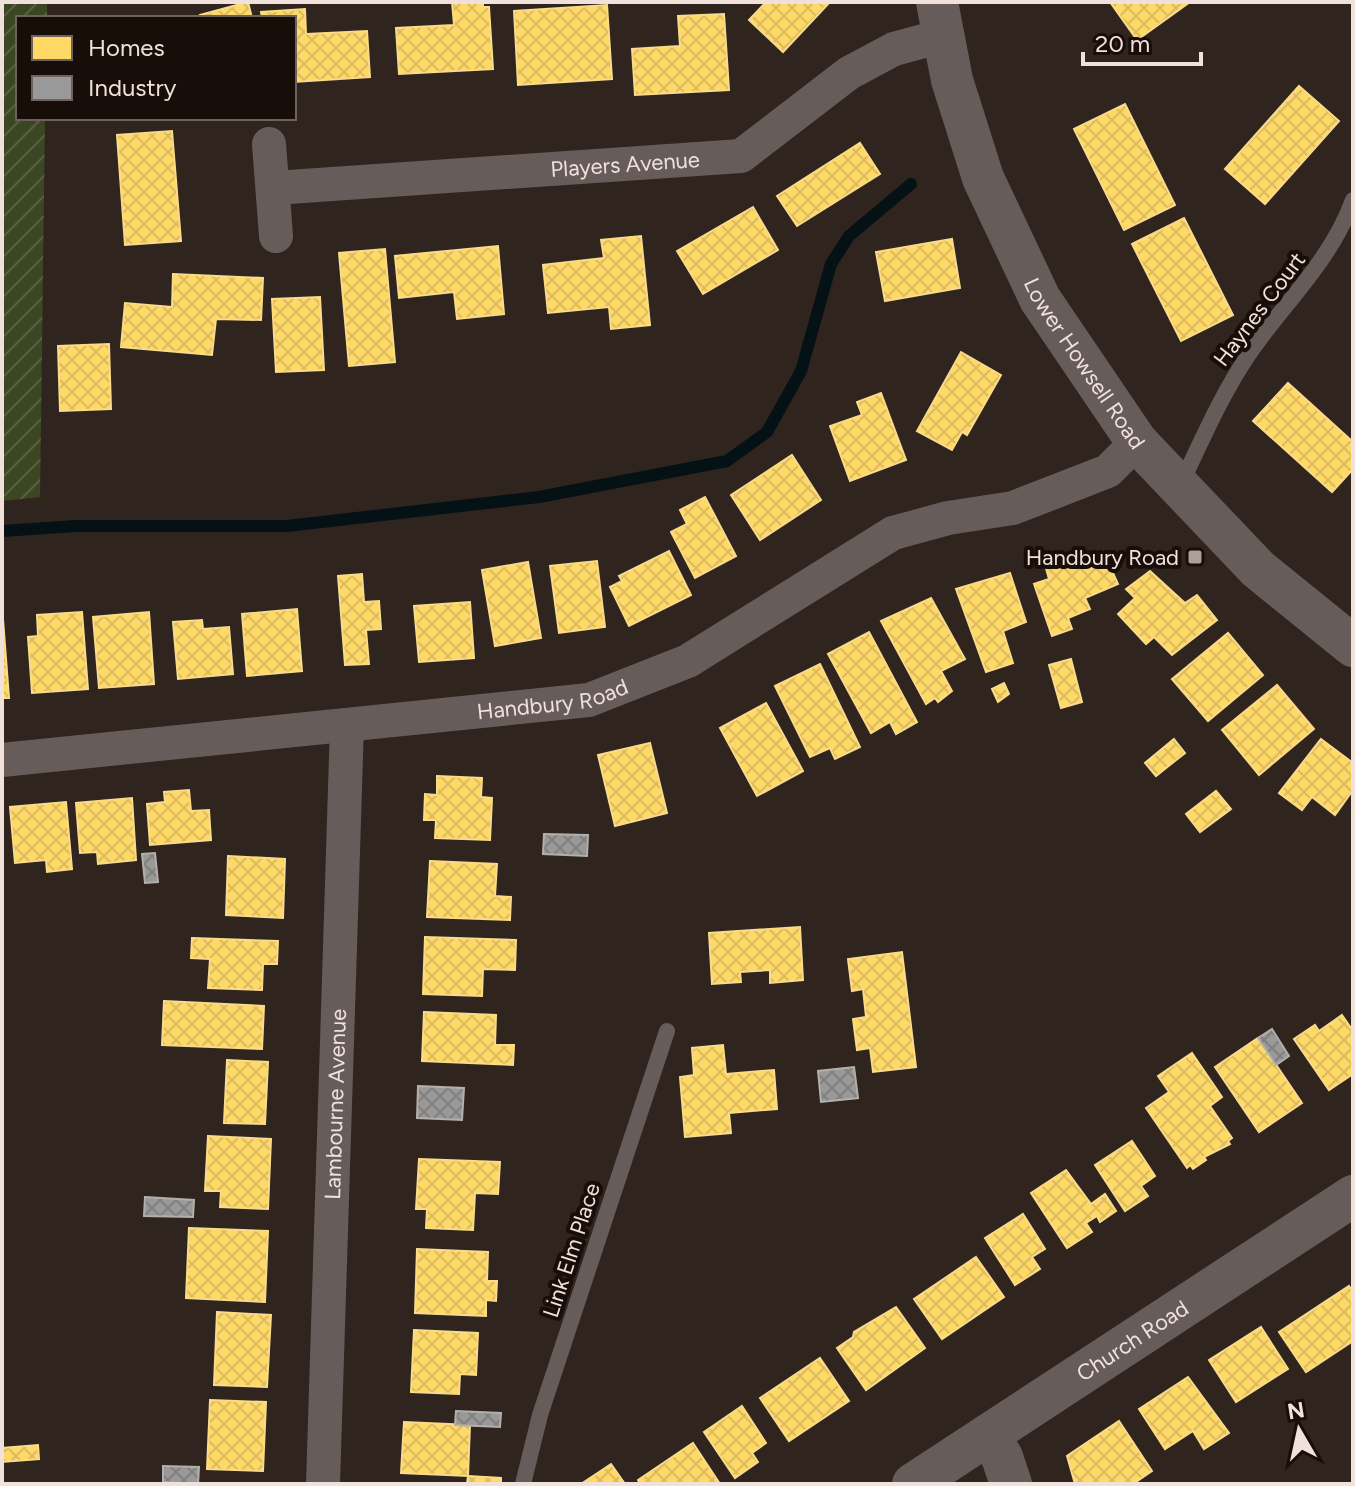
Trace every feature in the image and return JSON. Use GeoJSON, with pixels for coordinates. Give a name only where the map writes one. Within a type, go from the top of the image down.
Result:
{"type":"FeatureCollection","features":[{"type":"Feature","properties":{"kind":"street","name":"Players Avenue"},"geometry":{"type":"LineString","coordinates":[[274,188],[741,156],[849,73],[940,19]]}},
{"type":"Feature","properties":{"kind":"street","name":"Lower Howsell Road"},"geometry":{"type":"LineString","coordinates":[[940,19],[983,178],[1040,299],[1137,442],[1258,569],[1353,646]]}},
{"type":"Feature","properties":{"kind":"street"},"geometry":{"type":"LineString","coordinates":[[269,144],[276,236]]}},
{"type":"Feature","properties":{"kind":"street","name":"Handbury Road"},"geometry":{"type":"LineString","coordinates":[[2,760],[589,700],[688,661],[893,533],[948,518],[1013,508],[1108,471],[1137,442]]}},
{"type":"Feature","properties":{"kind":"street","name":"Lambourne Avenue"},"geometry":{"type":"LineString","coordinates":[[323,1484],[347,725]]}},
{"type":"Feature","properties":{"kind":"street","name":"Church Road"},"geometry":{"type":"LineString","coordinates":[[913,1484],[1353,1196]]}},
{"type":"Feature","properties":{"kind":"street"},"geometry":{"type":"LineString","coordinates":[[988,1435],[1002,1457],[1011,1484]]}},
{"type":"Feature","properties":{"kind":"lane","name":"Haynes Court"},"geometry":{"type":"LineString","coordinates":[[1179,487],[1221,399],[1252,350],[1326,257],[1343,229],[1353,200]]}},
{"type":"Feature","properties":{"kind":"lane","name":"Link Elm Place"},"geometry":{"type":"LineString","coordinates":[[523,1484],[540,1415],[667,1031]]}},
{"type":"Feature","properties":{"kind":"green space"},"geometry":{"type":"Polygon","coordinates":[[[2,2],[47,2],[47,16],[16,16],[16,120],[45,120],[40,497],[2,501],[2,2]]]}},
{"type":"Feature","properties":{"kind":"building: Homes"},"geometry":{"type":"Polygon","coordinates":[[[248,2],[252,16],[200,16],[248,2]]]}},
{"type":"Feature","properties":{"kind":"building: Homes"},"geometry":{"type":"Polygon","coordinates":[[[452,2],[483,2],[483,7],[489,7],[493,69],[399,74],[396,28],[454,25],[452,2]]]}},
{"type":"Feature","properties":{"kind":"building: Homes"},"geometry":{"type":"Polygon","coordinates":[[[766,2],[830,2],[783,52],[749,20],[766,2]]]}},
{"type":"Feature","properties":{"kind":"building: Homes"},"geometry":{"type":"Polygon","coordinates":[[[1110,2],[1190,2],[1137,40],[1110,2]]]}},
{"type":"Feature","properties":{"kind":"building: Homes"},"geometry":{"type":"Polygon","coordinates":[[[607,5],[612,79],[518,85],[514,11],[607,5]]]}},
{"type":"Feature","properties":{"kind":"building: Homes"},"geometry":{"type":"Polygon","coordinates":[[[305,9],[306,34],[367,31],[370,77],[296,82],[296,16],[262,16],[261,12],[305,9]]]}},
{"type":"Feature","properties":{"kind":"building: Homes"},"geometry":{"type":"Polygon","coordinates":[[[724,14],[729,90],[635,95],[632,49],[680,46],[678,16],[724,14]]]}},
{"type":"Feature","properties":{"kind":"building: Homes"},"geometry":{"type":"Polygon","coordinates":[[[1299,86],[1339,121],[1265,204],[1225,169],[1299,86]]]}},
{"type":"Feature","properties":{"kind":"building: Homes"},"geometry":{"type":"Polygon","coordinates":[[[1125,104],[1175,205],[1124,230],[1074,129],[1125,104]]]}},
{"type":"Feature","properties":{"kind":"building: Homes"},"geometry":{"type":"Polygon","coordinates":[[[172,131],[181,241],[125,245],[117,135],[172,131]]]}},
{"type":"Feature","properties":{"kind":"building: Homes"},"geometry":{"type":"Polygon","coordinates":[[[860,143],[880,174],[797,226],[777,196],[860,143]]]}},
{"type":"Feature","properties":{"kind":"building: Homes"},"geometry":{"type":"Polygon","coordinates":[[[753,207],[778,250],[703,294],[677,251],[753,207]]]}},
{"type":"Feature","properties":{"kind":"building: Homes"},"geometry":{"type":"Polygon","coordinates":[[[1184,218],[1233,315],[1181,341],[1132,244],[1184,218]]]}},
{"type":"Feature","properties":{"kind":"building: Homes"},"geometry":{"type":"Polygon","coordinates":[[[641,236],[650,325],[611,329],[609,307],[548,313],[543,265],[604,258],[601,240],[641,236]]]}},
{"type":"Feature","properties":{"kind":"building: Homes"},"geometry":{"type":"Polygon","coordinates":[[[952,239],[960,288],[885,301],[876,252],[952,239]]]}},
{"type":"Feature","properties":{"kind":"building: Homes"},"geometry":{"type":"Polygon","coordinates":[[[498,246],[504,314],[457,319],[454,292],[399,298],[395,256],[498,246]]]}},
{"type":"Feature","properties":{"kind":"building: Homes"},"geometry":{"type":"Polygon","coordinates":[[[385,249],[395,362],[349,366],[339,253],[385,249]]]}},
{"type":"Feature","properties":{"kind":"building: Homes"},"geometry":{"type":"Polygon","coordinates":[[[173,274],[263,278],[261,320],[216,319],[212,355],[121,347],[125,303],[172,307],[173,274]]]}},
{"type":"Feature","properties":{"kind":"building: Homes"},"geometry":{"type":"Polygon","coordinates":[[[320,297],[324,370],[276,372],[272,299],[320,297]]]}},
{"type":"Feature","properties":{"kind":"building: Homes"},"geometry":{"type":"Polygon","coordinates":[[[109,344],[111,409],[60,411],[58,346],[109,344]]]}},
{"type":"Feature","properties":{"kind":"building: Homes"},"geometry":{"type":"Polygon","coordinates":[[[961,352],[1001,375],[967,435],[962,432],[952,450],[917,431],[961,352]]]}},
{"type":"Feature","properties":{"kind":"building: Homes"},"geometry":{"type":"Polygon","coordinates":[[[1288,383],[1353,442],[1353,469],[1332,492],[1253,421],[1288,383]]]}},
{"type":"Feature","properties":{"kind":"building: Homes"},"geometry":{"type":"Polygon","coordinates":[[[881,393],[906,460],[850,481],[830,426],[862,415],[857,402],[881,393]]]}},
{"type":"Feature","properties":{"kind":"building: Homes"},"geometry":{"type":"Polygon","coordinates":[[[792,455],[821,500],[760,540],[731,495],[792,455]]]}},
{"type":"Feature","properties":{"kind":"building: Homes"},"geometry":{"type":"Polygon","coordinates":[[[705,497],[736,556],[695,578],[671,532],[687,524],[680,510],[705,497]]]}},
{"type":"Feature","properties":{"kind":"building: Homes"},"geometry":{"type":"Polygon","coordinates":[[[669,551],[691,595],[629,626],[610,587],[622,581],[619,576],[669,551]]]}},
{"type":"Feature","properties":{"kind":"building: Homes"},"geometry":{"type":"Polygon","coordinates":[[[1103,551],[1118,584],[1085,598],[1090,609],[1068,618],[1072,629],[1052,636],[1034,584],[1049,579],[1045,565],[1073,555],[1074,561],[1103,551]]]}},
{"type":"Feature","properties":{"kind":"building: Homes"},"geometry":{"type":"Polygon","coordinates":[[[597,561],[605,627],[559,633],[550,566],[597,561]]]}},
{"type":"Feature","properties":{"kind":"building: Homes"},"geometry":{"type":"Polygon","coordinates":[[[528,562],[541,638],[495,646],[482,570],[528,562]]]}},
{"type":"Feature","properties":{"kind":"building: Homes"},"geometry":{"type":"Polygon","coordinates":[[[1150,571],[1185,603],[1197,595],[1217,620],[1172,655],[1154,637],[1146,644],[1118,614],[1135,598],[1126,589],[1150,571]]]}},
{"type":"Feature","properties":{"kind":"building: Homes"},"geometry":{"type":"Polygon","coordinates":[[[1010,573],[1026,622],[1003,631],[1013,663],[986,672],[956,589],[1010,573]]]}},
{"type":"Feature","properties":{"kind":"building: Homes"},"geometry":{"type":"Polygon","coordinates":[[[362,574],[364,602],[379,601],[381,629],[366,630],[369,664],[345,665],[338,576],[362,574]]]}},
{"type":"Feature","properties":{"kind":"building: Homes"},"geometry":{"type":"Polygon","coordinates":[[[931,598],[965,659],[941,671],[952,691],[938,702],[935,698],[926,704],[881,621],[931,598]]]}},
{"type":"Feature","properties":{"kind":"building: Homes"},"geometry":{"type":"Polygon","coordinates":[[[470,602],[474,658],[419,662],[414,606],[470,602]]]}},
{"type":"Feature","properties":{"kind":"building: Homes"},"geometry":{"type":"Polygon","coordinates":[[[297,609],[302,671],[247,676],[242,614],[297,609]]]}},
{"type":"Feature","properties":{"kind":"building: Homes"},"geometry":{"type":"Polygon","coordinates":[[[82,612],[88,689],[32,693],[28,637],[38,636],[37,615],[82,612]]]}},
{"type":"Feature","properties":{"kind":"building: Homes"},"geometry":{"type":"Polygon","coordinates":[[[149,612],[154,684],[99,688],[93,617],[149,612]]]}},
{"type":"Feature","properties":{"kind":"building: Homes"},"geometry":{"type":"Polygon","coordinates":[[[3,619],[9,698],[2,698],[3,619]]]}},
{"type":"Feature","properties":{"kind":"building: Homes"},"geometry":{"type":"Polygon","coordinates":[[[202,620],[203,629],[229,627],[233,674],[178,679],[173,622],[202,620]]]}},
{"type":"Feature","properties":{"kind":"building: Homes"},"geometry":{"type":"Polygon","coordinates":[[[869,632],[917,722],[896,734],[890,722],[871,733],[828,654],[869,632]]]}},
{"type":"Feature","properties":{"kind":"building: Homes"},"geometry":{"type":"Polygon","coordinates":[[[1228,633],[1263,675],[1208,721],[1172,679],[1228,633]]]}},
{"type":"Feature","properties":{"kind":"building: Homes"},"geometry":{"type":"Polygon","coordinates":[[[1071,659],[1082,702],[1061,708],[1049,665],[1071,659]]]}},
{"type":"Feature","properties":{"kind":"building: Homes"},"geometry":{"type":"Polygon","coordinates":[[[820,664],[860,747],[835,759],[830,748],[810,757],[775,686],[820,664]]]}},
{"type":"Feature","properties":{"kind":"building: Homes"},"geometry":{"type":"Polygon","coordinates":[[[1004,683],[1009,694],[998,702],[992,689],[1004,683]]]}},
{"type":"Feature","properties":{"kind":"building: Homes"},"geometry":{"type":"Polygon","coordinates":[[[1277,685],[1314,729],[1259,775],[1222,730],[1277,685]]]}},
{"type":"Feature","properties":{"kind":"building: Homes"},"geometry":{"type":"Polygon","coordinates":[[[766,703],[803,771],[757,796],[720,728],[766,703]]]}},
{"type":"Feature","properties":{"kind":"building: Homes"},"geometry":{"type":"Polygon","coordinates":[[[1174,739],[1185,753],[1156,776],[1145,763],[1174,739]]]}},
{"type":"Feature","properties":{"kind":"building: Homes"},"geometry":{"type":"Polygon","coordinates":[[[1321,739],[1353,763],[1353,790],[1335,815],[1312,797],[1302,810],[1279,793],[1321,739]]]}},
{"type":"Feature","properties":{"kind":"building: Homes"},"geometry":{"type":"Polygon","coordinates":[[[650,743],[667,813],[615,826],[598,755],[650,743]]]}},
{"type":"Feature","properties":{"kind":"building: Homes"},"geometry":{"type":"Polygon","coordinates":[[[437,776],[482,778],[481,797],[492,798],[490,840],[435,838],[436,820],[424,820],[425,794],[437,795],[437,776]]]}},
{"type":"Feature","properties":{"kind":"building: Homes"},"geometry":{"type":"Polygon","coordinates":[[[189,790],[191,811],[209,810],[211,840],[150,845],[147,804],[165,802],[164,792],[189,790]]]}},
{"type":"Feature","properties":{"kind":"building: Homes"},"geometry":{"type":"Polygon","coordinates":[[[1216,791],[1231,809],[1200,832],[1186,814],[1216,791]]]}},
{"type":"Feature","properties":{"kind":"building: Homes"},"geometry":{"type":"Polygon","coordinates":[[[132,798],[136,860],[98,864],[97,852],[80,853],[76,803],[132,798]]]}},
{"type":"Feature","properties":{"kind":"building: Homes"},"geometry":{"type":"Polygon","coordinates":[[[66,802],[72,869],[47,872],[46,860],[15,863],[10,807],[66,802]]]}},
{"type":"Feature","properties":{"kind":"building: Homes"},"geometry":{"type":"Polygon","coordinates":[[[228,856],[285,859],[283,918],[226,915],[228,856]]]}},
{"type":"Feature","properties":{"kind":"building: Homes"},"geometry":{"type":"Polygon","coordinates":[[[430,861],[497,864],[495,896],[511,897],[510,920],[427,917],[430,861]]]}},
{"type":"Feature","properties":{"kind":"building: Homes"},"geometry":{"type":"Polygon","coordinates":[[[800,927],[803,980],[770,983],[770,970],[740,972],[741,982],[712,984],[709,933],[800,927]]]}},
{"type":"Feature","properties":{"kind":"building: Homes"},"geometry":{"type":"Polygon","coordinates":[[[425,937],[516,940],[515,970],[483,969],[482,996],[423,994],[425,937]]]}},
{"type":"Feature","properties":{"kind":"building: Homes"},"geometry":{"type":"Polygon","coordinates":[[[192,938],[278,941],[277,964],[263,964],[262,990],[208,988],[210,959],[191,958],[192,938]]]}},
{"type":"Feature","properties":{"kind":"building: Homes"},"geometry":{"type":"Polygon","coordinates":[[[902,952],[916,1067],[873,1072],[870,1048],[857,1050],[853,1019],[866,1017],[863,989],[852,991],[848,959],[902,952]]]}},
{"type":"Feature","properties":{"kind":"building: Homes"},"geometry":{"type":"Polygon","coordinates":[[[164,1001],[264,1006],[262,1049],[162,1045],[164,1001]]]}},
{"type":"Feature","properties":{"kind":"building: Homes"},"geometry":{"type":"Polygon","coordinates":[[[424,1012],[496,1015],[495,1045],[514,1045],[513,1065],[422,1061],[424,1012]]]}},
{"type":"Feature","properties":{"kind":"building: Homes"},"geometry":{"type":"Polygon","coordinates":[[[1342,1015],[1353,1031],[1353,1074],[1329,1090],[1294,1039],[1315,1025],[1319,1031],[1342,1015]]]}},
{"type":"Feature","properties":{"kind":"building: Homes"},"geometry":{"type":"Polygon","coordinates":[[[1258,1038],[1302,1103],[1259,1132],[1215,1067],[1258,1038]]]}},
{"type":"Feature","properties":{"kind":"building: Homes"},"geometry":{"type":"Polygon","coordinates":[[[723,1045],[726,1074],[774,1070],[777,1109],[729,1113],[731,1133],[685,1137],[680,1077],[694,1075],[692,1048],[723,1045]]]}},
{"type":"Feature","properties":{"kind":"building: Homes"},"geometry":{"type":"Polygon","coordinates":[[[1192,1053],[1222,1097],[1210,1106],[1232,1138],[1228,1141],[1230,1144],[1204,1157],[1206,1160],[1193,1169],[1190,1165],[1187,1168],[1146,1108],[1169,1092],[1158,1076],[1192,1053]]]}},
{"type":"Feature","properties":{"kind":"building: Homes"},"geometry":{"type":"Polygon","coordinates":[[[227,1060],[268,1062],[265,1124],[224,1123],[227,1060]]]}},
{"type":"Feature","properties":{"kind":"building: Homes"},"geometry":{"type":"Polygon","coordinates":[[[208,1136],[271,1139],[268,1209],[220,1207],[221,1191],[205,1191],[208,1136]]]}},
{"type":"Feature","properties":{"kind":"building: Homes"},"geometry":{"type":"Polygon","coordinates":[[[1132,1141],[1155,1176],[1141,1186],[1148,1196],[1125,1211],[1095,1165],[1132,1141]]]}},
{"type":"Feature","properties":{"kind":"building: Homes"},"geometry":{"type":"Polygon","coordinates":[[[419,1159],[500,1162],[498,1194],[475,1193],[473,1230],[426,1228],[427,1209],[416,1209],[419,1159]]]}},
{"type":"Feature","properties":{"kind":"building: Homes"},"geometry":{"type":"Polygon","coordinates":[[[1066,1170],[1091,1204],[1105,1194],[1116,1211],[1100,1222],[1097,1216],[1086,1223],[1092,1232],[1067,1248],[1031,1193],[1066,1170]]]}},
{"type":"Feature","properties":{"kind":"building: Homes"},"geometry":{"type":"Polygon","coordinates":[[[1023,1214],[1045,1249],[1032,1257],[1040,1269],[1015,1285],[985,1238],[1023,1214]]]}},
{"type":"Feature","properties":{"kind":"building: Homes"},"geometry":{"type":"Polygon","coordinates":[[[189,1228],[268,1231],[265,1302],[186,1298],[189,1228]]]}},
{"type":"Feature","properties":{"kind":"building: Homes"},"geometry":{"type":"Polygon","coordinates":[[[417,1249],[488,1252],[487,1281],[497,1281],[496,1301],[486,1300],[486,1316],[415,1313],[417,1249]]]}},
{"type":"Feature","properties":{"kind":"building: Homes"},"geometry":{"type":"Polygon","coordinates":[[[976,1257],[1004,1297],[942,1339],[914,1299],[976,1257]]]}},
{"type":"Feature","properties":{"kind":"building: Homes"},"geometry":{"type":"Polygon","coordinates":[[[1349,1286],[1353,1292],[1353,1341],[1306,1372],[1279,1332],[1349,1286]]]}},
{"type":"Feature","properties":{"kind":"building: Homes"},"geometry":{"type":"Polygon","coordinates":[[[896,1307],[925,1348],[866,1390],[837,1348],[853,1337],[854,1332],[896,1307]]]}},
{"type":"Feature","properties":{"kind":"building: Homes"},"geometry":{"type":"Polygon","coordinates":[[[217,1312],[271,1315],[267,1387],[214,1385],[217,1312]]]}},
{"type":"Feature","properties":{"kind":"building: Homes"},"geometry":{"type":"Polygon","coordinates":[[[1261,1327],[1288,1369],[1236,1402],[1209,1360],[1261,1327]]]}},
{"type":"Feature","properties":{"kind":"building: Homes"},"geometry":{"type":"Polygon","coordinates":[[[414,1330],[478,1333],[476,1375],[460,1374],[459,1394],[411,1392],[414,1330]]]}},
{"type":"Feature","properties":{"kind":"building: Homes"},"geometry":{"type":"Polygon","coordinates":[[[820,1358],[849,1401],[789,1441],[760,1398],[820,1358]]]}},
{"type":"Feature","properties":{"kind":"building: Homes"},"geometry":{"type":"Polygon","coordinates":[[[1188,1377],[1229,1433],[1204,1449],[1193,1431],[1165,1449],[1139,1409],[1188,1377]]]}},
{"type":"Feature","properties":{"kind":"building: Homes"},"geometry":{"type":"Polygon","coordinates":[[[210,1400],[266,1402],[263,1471],[207,1469],[210,1400]]]}},
{"type":"Feature","properties":{"kind":"building: Homes"},"geometry":{"type":"Polygon","coordinates":[[[742,1406],[766,1443],[752,1453],[758,1462],[735,1478],[704,1432],[742,1406]]]}},
{"type":"Feature","properties":{"kind":"building: Homes"},"geometry":{"type":"Polygon","coordinates":[[[1119,1421],[1152,1471],[1133,1484],[1075,1484],[1067,1456],[1119,1421]]]}},
{"type":"Feature","properties":{"kind":"building: Homes"},"geometry":{"type":"Polygon","coordinates":[[[404,1422],[470,1425],[468,1476],[401,1473],[404,1422]]]}},
{"type":"Feature","properties":{"kind":"building: Homes"},"geometry":{"type":"Polygon","coordinates":[[[693,1443],[720,1484],[640,1484],[638,1480],[693,1443]]]}},
{"type":"Feature","properties":{"kind":"building: Homes"},"geometry":{"type":"Polygon","coordinates":[[[38,1445],[39,1459],[2,1462],[2,1448],[38,1445]]]}},
{"type":"Feature","properties":{"kind":"building: Homes"},"geometry":{"type":"Polygon","coordinates":[[[611,1464],[625,1484],[581,1484],[611,1464]]]}},
{"type":"Feature","properties":{"kind":"building: Homes"},"geometry":{"type":"Polygon","coordinates":[[[468,1476],[501,1478],[501,1484],[467,1484],[468,1476]]]}},
{"type":"Feature","properties":{"kind":"building: Industry"},"geometry":{"type":"Polygon","coordinates":[[[544,834],[588,835],[587,856],[543,854],[544,834]]]}},
{"type":"Feature","properties":{"kind":"building: Industry"},"geometry":{"type":"Polygon","coordinates":[[[155,853],[158,882],[145,883],[142,854],[155,853]]]}},
{"type":"Feature","properties":{"kind":"building: Industry"},"geometry":{"type":"Polygon","coordinates":[[[1272,1029],[1289,1056],[1276,1065],[1258,1038],[1272,1029]]]}},
{"type":"Feature","properties":{"kind":"building: Industry"},"geometry":{"type":"Polygon","coordinates":[[[854,1067],[858,1098],[821,1102],[818,1071],[854,1067]]]}},
{"type":"Feature","properties":{"kind":"building: Industry"},"geometry":{"type":"Polygon","coordinates":[[[418,1086],[464,1088],[462,1120],[417,1118],[418,1086]]]}},
{"type":"Feature","properties":{"kind":"building: Industry"},"geometry":{"type":"Polygon","coordinates":[[[145,1197],[194,1200],[193,1217],[144,1216],[145,1197]]]}},
{"type":"Feature","properties":{"kind":"building: Industry"},"geometry":{"type":"Polygon","coordinates":[[[456,1411],[501,1413],[500,1427],[455,1425],[456,1411]]]}},
{"type":"Feature","properties":{"kind":"building: Industry"},"geometry":{"type":"Polygon","coordinates":[[[163,1466],[199,1467],[198,1484],[163,1482],[163,1466]]]}},
{"type":"Feature","properties":{"kind":"waterway"},"geometry":{"type":"LineString","coordinates":[[2,531],[76,526],[287,526],[539,497],[727,461],[767,432],[801,371],[831,264],[849,236],[911,184]]}},
{"type":"Feature","properties":{"kind":"place","name":"Handbury Road"},"geometry":{"type":"Point","coordinates":[1195,557]}}]}
